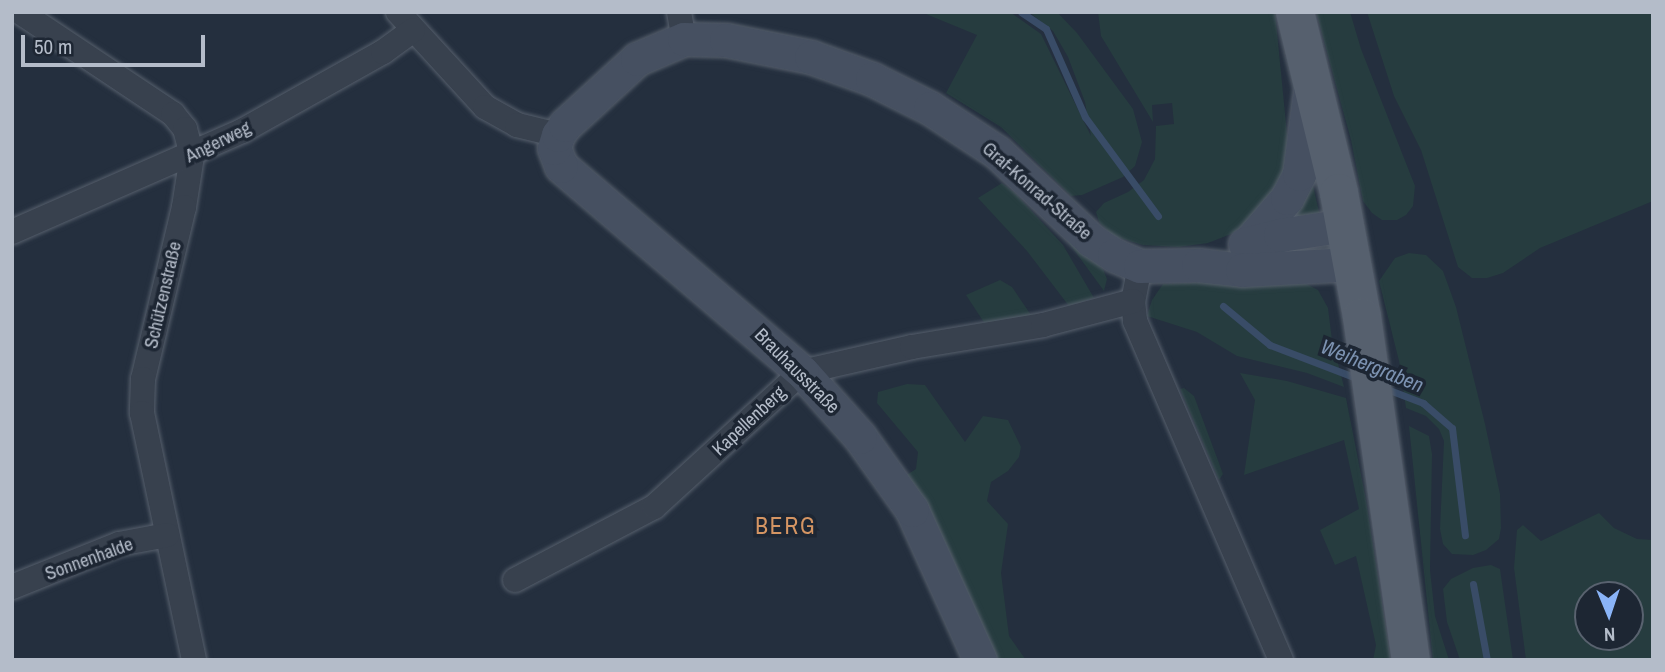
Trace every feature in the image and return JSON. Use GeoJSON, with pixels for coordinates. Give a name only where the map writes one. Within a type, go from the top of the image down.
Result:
{"type":"FeatureCollection","features":[{"type":"Feature","properties":{"kind":"main road"},"geometry":{"type":"LineString","coordinates":[[1295,12],[1345,225],[1370,361],[1411,660]]}},
{"type":"Feature","properties":{"kind":"street","name":"Schützenstraße"},"geometry":{"type":"LineString","coordinates":[[20,12],[173,114],[185,129],[192,156],[184,207],[143,379],[144,435],[194,660]]}},
{"type":"Feature","properties":{"kind":"street","name":"Angerweg"},"geometry":{"type":"LineString","coordinates":[[12,232],[192,156],[242,131],[374,58],[406,21]]}},
{"type":"Feature","properties":{"kind":"street"},"geometry":{"type":"LineString","coordinates":[[406,21],[485,107],[517,125],[558,135]]}},
{"type":"Feature","properties":{"kind":"street","name":"Graf-Konrad-Straße"},"geometry":{"type":"LineString","coordinates":[[558,135],[576,113],[637,60],[682,26],[726,40],[811,58],[873,79],[997,152],[1091,240],[1114,255],[1140,266]]}},
{"type":"Feature","properties":{"kind":"street"},"geometry":{"type":"LineString","coordinates":[[1249,242],[1287,198],[1299,174],[1311,75]]}},
{"type":"Feature","properties":{"kind":"street","name":"Brauhausstraße"},"geometry":{"type":"LineString","coordinates":[[558,135],[554,148],[561,166],[802,372],[860,437],[912,510],[980,660]]}},
{"type":"Feature","properties":{"kind":"street"},"geometry":{"type":"LineString","coordinates":[[1199,265],[1249,242],[1345,225]]}},
{"type":"Feature","properties":{"kind":"street"},"geometry":{"type":"LineString","coordinates":[[1281,660],[1135,321],[1133,301],[1140,266],[1199,265],[1241,270],[1352,264]]}},
{"type":"Feature","properties":{"kind":"street","name":"Kapellenberg"},"geometry":{"type":"LineString","coordinates":[[515,580],[654,507],[802,372],[912,347],[1043,325],[1133,301]]}},
{"type":"Feature","properties":{"kind":"street","name":"Sonnenhalde"},"geometry":{"type":"LineString","coordinates":[[12,587],[119,544],[167,535]]}},
{"type":"Feature","properties":{"kind":"green space"},"geometry":{"type":"Polygon","coordinates":[[[921,12],[1010,12],[1041,34],[1091,136],[1085,102],[1068,57],[1053,31],[1029,12],[1057,12],[1077,33],[1133,109],[1142,142],[1135,166],[1123,177],[1082,195],[1071,196],[1001,127],[946,93],[977,35],[921,12]]]}},
{"type":"Feature","properties":{"kind":"green space"},"geometry":{"type":"Polygon","coordinates":[[[1098,12],[1275,12],[1288,144],[1283,180],[1251,220],[1231,234],[1208,243],[1178,247],[1143,245],[1113,236],[1099,222],[1096,212],[1104,203],[1128,192],[1144,180],[1155,159],[1156,126],[1174,124],[1172,103],[1152,105],[1153,122],[1101,36],[1098,12]]]}},
{"type":"Feature","properties":{"kind":"green space"},"geometry":{"type":"Polygon","coordinates":[[[1316,12],[1350,12],[1361,49],[1415,186],[1413,206],[1406,215],[1397,220],[1382,220],[1372,213],[1363,201],[1351,140],[1316,12]]]}},
{"type":"Feature","properties":{"kind":"green space"},"geometry":{"type":"Polygon","coordinates":[[[1367,12],[1653,12],[1653,201],[1540,248],[1503,273],[1487,278],[1472,278],[1458,267],[1421,150],[1394,96],[1367,12]]]}},
{"type":"Feature","properties":{"kind":"green space"},"geometry":{"type":"Polygon","coordinates":[[[1002,183],[1015,193],[1063,245],[1094,298],[1069,306],[1027,251],[978,198],[1002,183]]]}},
{"type":"Feature","properties":{"kind":"green space"},"geometry":{"type":"Polygon","coordinates":[[[1313,186],[1320,216],[1289,217],[1313,186]]]}},
{"type":"Feature","properties":{"kind":"green space"},"geometry":{"type":"Polygon","coordinates":[[[1061,232],[1103,269],[1107,279],[1104,291],[1061,232]]]}},
{"type":"Feature","properties":{"kind":"green space"},"geometry":{"type":"Polygon","coordinates":[[[1409,253],[1426,255],[1443,271],[1456,307],[1500,494],[1499,539],[1486,550],[1473,555],[1452,554],[1443,544],[1440,529],[1444,441],[1439,429],[1426,416],[1406,408],[1399,361],[1379,281],[1395,258],[1409,253]]]}},
{"type":"Feature","properties":{"kind":"green space"},"geometry":{"type":"Polygon","coordinates":[[[1295,278],[1318,290],[1328,308],[1332,340],[1344,387],[1307,373],[1237,356],[1197,332],[1147,316],[1152,300],[1163,284],[1295,278]]]}},
{"type":"Feature","properties":{"kind":"green space"},"geometry":{"type":"Polygon","coordinates":[[[1000,280],[1012,287],[1031,315],[985,324],[966,295],[1000,280]]]}},
{"type":"Feature","properties":{"kind":"green space"},"geometry":{"type":"Polygon","coordinates":[[[1240,373],[1287,381],[1346,398],[1366,500],[1391,660],[1373,660],[1376,645],[1356,556],[1335,565],[1320,530],[1359,509],[1344,440],[1244,475],[1255,400],[1240,373]]]}},
{"type":"Feature","properties":{"kind":"green space"},"geometry":{"type":"Polygon","coordinates":[[[907,384],[925,385],[965,442],[983,416],[1008,420],[1021,447],[1019,457],[1008,471],[991,482],[987,501],[1008,524],[1001,573],[1009,636],[1026,660],[997,660],[943,541],[905,476],[916,469],[918,452],[877,403],[878,392],[907,384]]]}},
{"type":"Feature","properties":{"kind":"green space"},"geometry":{"type":"Polygon","coordinates":[[[1184,388],[1194,396],[1223,474],[1219,480],[1180,389],[1184,388]]]}},
{"type":"Feature","properties":{"kind":"green space"},"geometry":{"type":"Polygon","coordinates":[[[1409,426],[1429,436],[1432,454],[1430,570],[1435,616],[1449,660],[1433,660],[1409,426]]]}},
{"type":"Feature","properties":{"kind":"green space"},"geometry":{"type":"Polygon","coordinates":[[[1599,513],[1614,528],[1637,539],[1653,540],[1653,660],[1526,660],[1514,568],[1517,530],[1523,525],[1541,541],[1599,513]]]}},
{"type":"Feature","properties":{"kind":"green space"},"geometry":{"type":"Polygon","coordinates":[[[1491,565],[1500,569],[1513,660],[1460,660],[1447,622],[1443,589],[1451,579],[1473,568],[1491,565]]]}},
{"type":"Feature","properties":{"kind":"waterway","name":"Weihergraben"},"geometry":{"type":"LineString","coordinates":[[1021,12],[1046,29],[1085,117],[1158,216]]}},
{"type":"Feature","properties":{"kind":"waterway","name":"Weihergraben"},"geometry":{"type":"LineString","coordinates":[[1223,306],[1270,345],[1359,379]]}},
{"type":"Feature","properties":{"kind":"waterway","name":"Weihergraben"},"geometry":{"type":"LineString","coordinates":[[1384,388],[1423,403],[1452,428],[1465,535]]}},
{"type":"Feature","properties":{"kind":"waterway","name":"Weihergraben"},"geometry":{"type":"LineString","coordinates":[[1473,584],[1487,660]]}},
{"type":"Feature","properties":{"kind":"district","name":"BERG"},"geometry":{"type":"Point","coordinates":[786,526]}}]}
